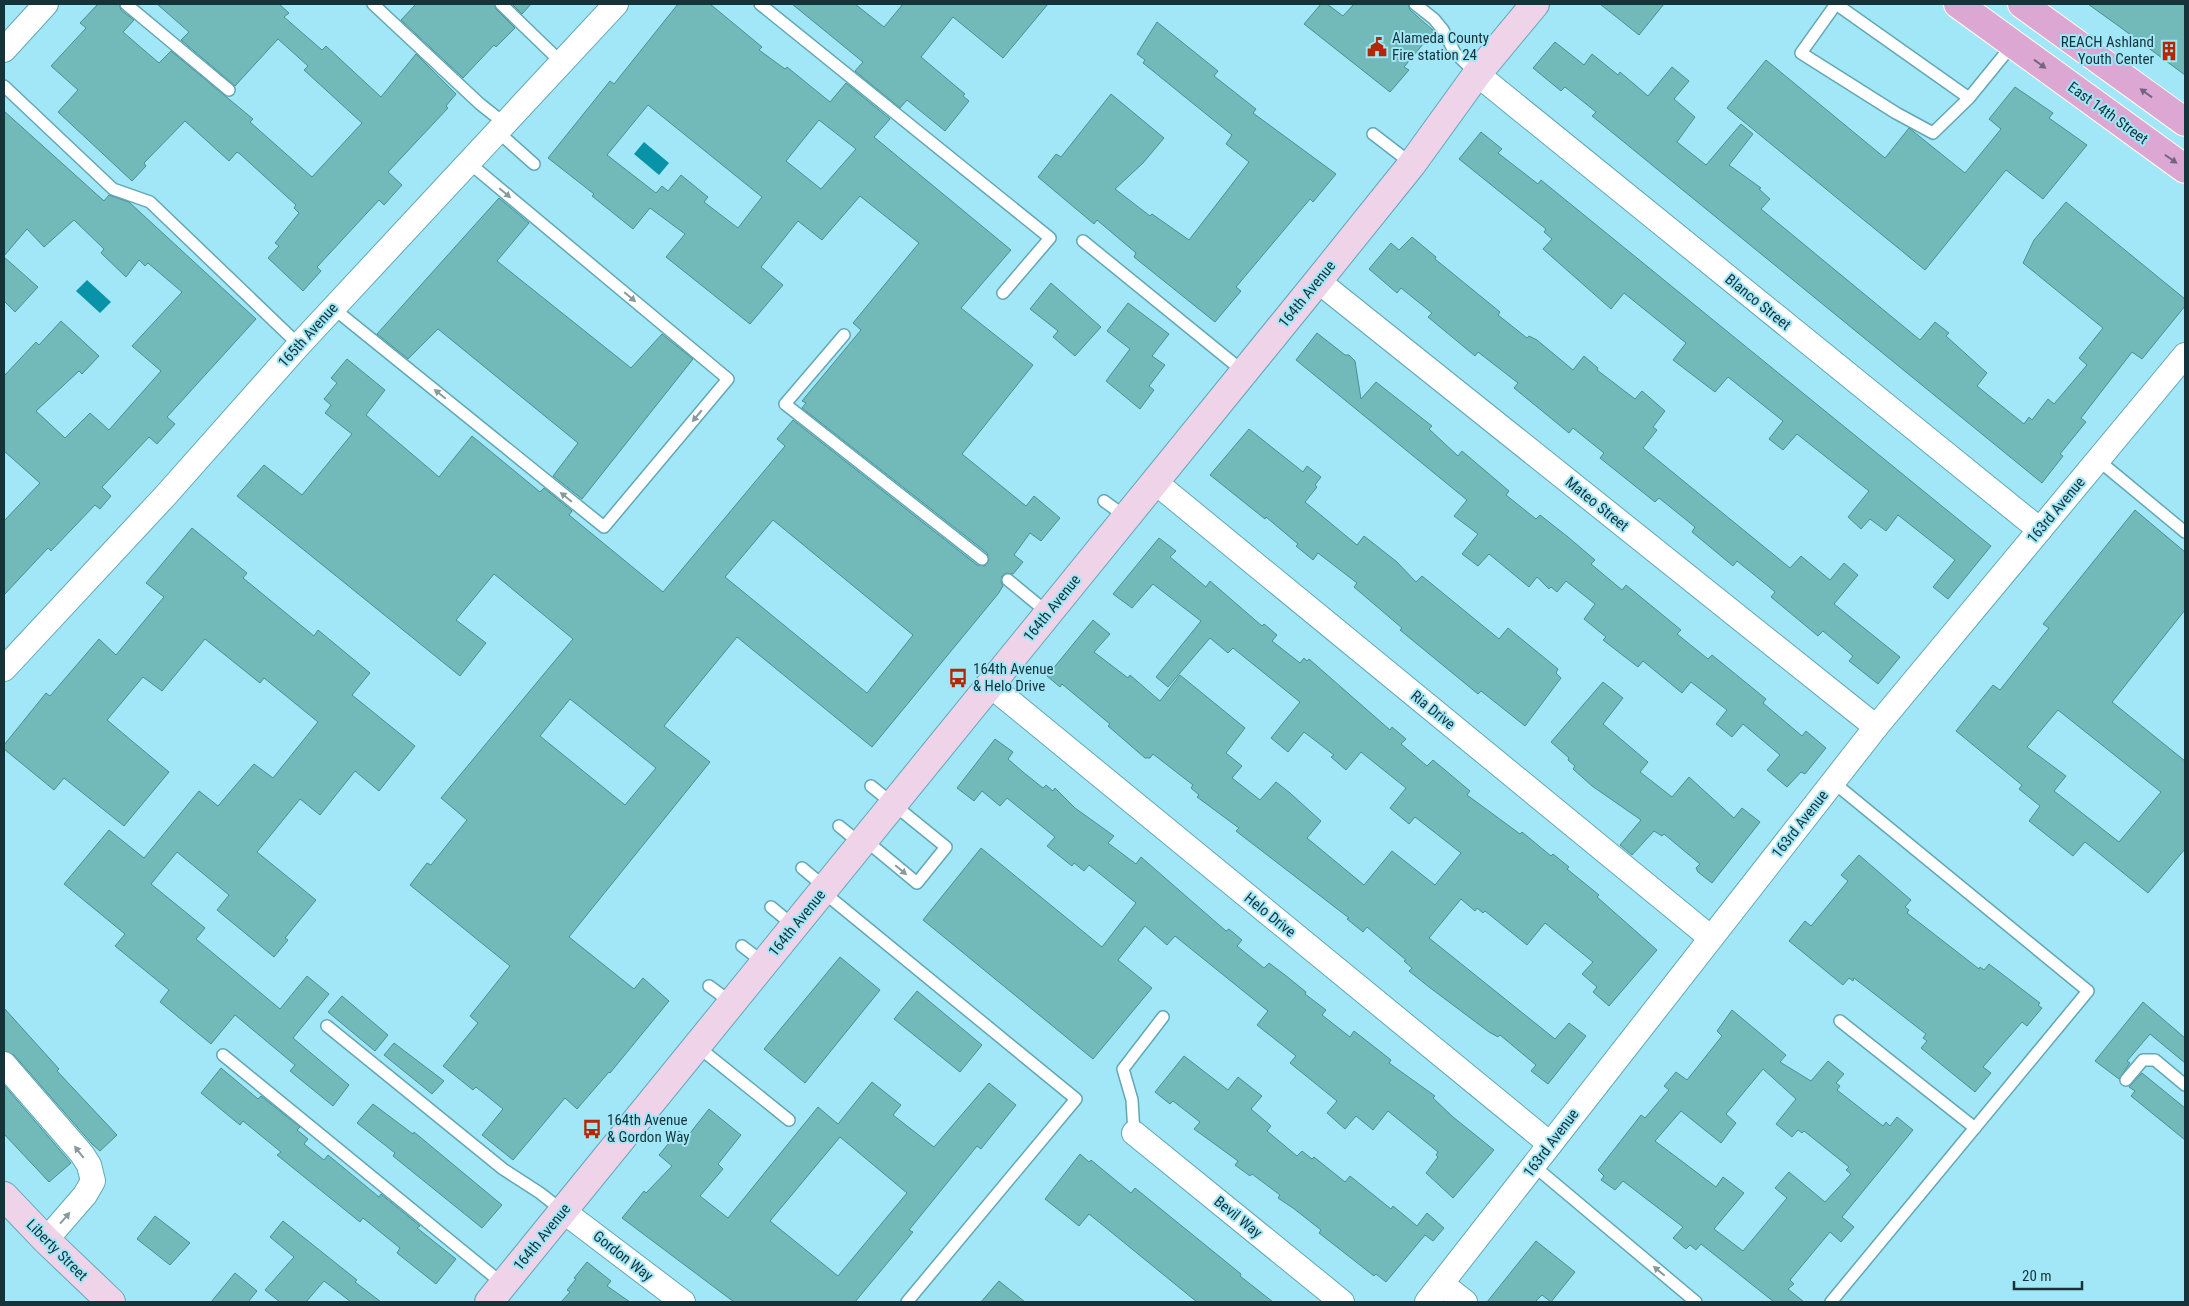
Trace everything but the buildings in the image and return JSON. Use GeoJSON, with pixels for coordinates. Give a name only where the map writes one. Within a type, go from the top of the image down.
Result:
{"type":"FeatureCollection","features":[{"type":"Feature","properties":{"kind":"main road","name":"East 14th Street"},"geometry":{"type":"LineString","coordinates":[[1958,4],[2185,169]]}},
{"type":"Feature","properties":{"kind":"main road"},"geometry":{"type":"LineString","coordinates":[[2022,4],[2185,122]]}},
{"type":"Feature","properties":{"kind":"street"},"geometry":{"type":"LineString","coordinates":[[4,50],[46,4]]}},
{"type":"Feature","properties":{"kind":"street","name":"165th Avenue"},"geometry":{"type":"LineString","coordinates":[[8,655],[166,495],[299,345],[616,4]]}},
{"type":"Feature","properties":{"kind":"street","name":"164th Avenue"},"geometry":{"type":"LineString","coordinates":[[496,1293],[1318,281],[1412,164],[1477,74],[1535,4]]}},
{"type":"Feature","properties":{"kind":"street","name":"Blanco Street"},"geometry":{"type":"LineString","coordinates":[[1477,74],[2040,530]]}},
{"type":"Feature","properties":{"kind":"street","name":"Mateo Street"},"geometry":{"type":"LineString","coordinates":[[1318,281],[1876,728]]}},
{"type":"Feature","properties":{"kind":"street","name":"163rd Avenue"},"geometry":{"type":"LineString","coordinates":[[1427,1302],[1876,728],[2185,355]]}},
{"type":"Feature","properties":{"kind":"street","name":"Ria Drive"},"geometry":{"type":"LineString","coordinates":[[1155,482],[1711,938]]}},
{"type":"Feature","properties":{"kind":"street","name":"Helo Drive"},"geometry":{"type":"LineString","coordinates":[[990,685],[1550,1144]]}},
{"type":"Feature","properties":{"kind":"street"},"geometry":{"type":"LineString","coordinates":[[4,1064],[82,1154],[89,1165],[93,1180],[85,1195],[46,1240]]}},
{"type":"Feature","properties":{"kind":"street","name":"Bevil Way"},"geometry":{"type":"LineString","coordinates":[[1134,1133],[1342,1302]]}},
{"type":"Feature","properties":{"kind":"street","name":"Liberty Street"},"geometry":{"type":"LineString","coordinates":[[4,1196],[46,1240],[111,1302]]}},
{"type":"Feature","properties":{"kind":"street","name":"Gordon Way"},"geometry":{"type":"LineString","coordinates":[[562,1211],[683,1302]]}},
{"type":"Feature","properties":{"kind":"street"},"geometry":{"type":"LineString","coordinates":[[1442,1284],[1465,1302]]}},
{"type":"Feature","properties":{"kind":"lane"},"geometry":{"type":"LineString","coordinates":[[126,4],[229,90]]}},
{"type":"Feature","properties":{"kind":"lane"},"geometry":{"type":"LineString","coordinates":[[373,4],[480,104],[534,164]]}},
{"type":"Feature","properties":{"kind":"lane"},"geometry":{"type":"LineString","coordinates":[[501,4],[561,62]]}},
{"type":"Feature","properties":{"kind":"lane"},"geometry":{"type":"LineString","coordinates":[[760,4],[1050,238],[1002,293]]}},
{"type":"Feature","properties":{"kind":"lane"},"geometry":{"type":"LineString","coordinates":[[1415,4],[1434,19],[1443,30],[1455,53],[1477,74]]}},
{"type":"Feature","properties":{"kind":"lane"},"geometry":{"type":"LineString","coordinates":[[1970,98],[1836,4],[1801,53],[1896,113],[1933,132],[1970,98],[2013,44]]}},
{"type":"Feature","properties":{"kind":"lane"},"geometry":{"type":"LineString","coordinates":[[4,86],[113,188],[150,202],[299,345]]}},
{"type":"Feature","properties":{"kind":"lane"},"geometry":{"type":"LineString","coordinates":[[1373,134],[1412,164]]}},
{"type":"Feature","properties":{"kind":"lane"},"geometry":{"type":"LineString","coordinates":[[333,308],[604,527],[728,379],[468,162]]}},
{"type":"Feature","properties":{"kind":"lane"},"geometry":{"type":"LineString","coordinates":[[1083,241],[1244,372]]}},
{"type":"Feature","properties":{"kind":"lane"},"geometry":{"type":"LineString","coordinates":[[844,335],[786,404],[982,559]]}},
{"type":"Feature","properties":{"kind":"lane"},"geometry":{"type":"LineString","coordinates":[[2098,460],[2185,532]]}},
{"type":"Feature","properties":{"kind":"lane"},"geometry":{"type":"LineString","coordinates":[[1104,501],[1126,517]]}},
{"type":"Feature","properties":{"kind":"lane"},"geometry":{"type":"LineString","coordinates":[[1008,580],[1048,613]]}},
{"type":"Feature","properties":{"kind":"lane"},"geometry":{"type":"LineString","coordinates":[[1831,1302],[2088,991],[1833,782]]}},
{"type":"Feature","properties":{"kind":"lane"},"geometry":{"type":"LineString","coordinates":[[839,826],[917,883],[946,847],[871,786]]}},
{"type":"Feature","properties":{"kind":"lane"},"geometry":{"type":"LineString","coordinates":[[802,868],[824,890],[1076,1099],[907,1302]]}},
{"type":"Feature","properties":{"kind":"lane"},"geometry":{"type":"LineString","coordinates":[[771,907],[794,926]]}},
{"type":"Feature","properties":{"kind":"lane"},"geometry":{"type":"LineString","coordinates":[[742,946],[764,963]]}},
{"type":"Feature","properties":{"kind":"lane"},"geometry":{"type":"LineString","coordinates":[[709,986],[732,1003]]}},
{"type":"Feature","properties":{"kind":"lane"},"geometry":{"type":"LineString","coordinates":[[1134,1133],[1132,1100],[1123,1069],[1163,1017]]}},
{"type":"Feature","properties":{"kind":"lane"},"geometry":{"type":"LineString","coordinates":[[1840,1021],[1975,1128]]}},
{"type":"Feature","properties":{"kind":"lane"},"geometry":{"type":"LineString","coordinates":[[327,1026],[503,1169],[540,1193],[562,1211]]}},
{"type":"Feature","properties":{"kind":"lane"},"geometry":{"type":"LineString","coordinates":[[697,1046],[789,1120]]}},
{"type":"Feature","properties":{"kind":"lane"},"geometry":{"type":"LineString","coordinates":[[223,1055],[496,1293]]}},
{"type":"Feature","properties":{"kind":"lane"},"geometry":{"type":"LineString","coordinates":[[2126,1080],[2143,1060],[2155,1060],[2185,1085]]}},
{"type":"Feature","properties":{"kind":"lane"},"geometry":{"type":"LineString","coordinates":[[1534,1166],[1696,1302]]}},
{"type":"Feature","properties":{"kind":"water"},"geometry":{"type":"Polygon","coordinates":[[[644,142],[669,163],[659,175],[634,154],[644,142]]]}},
{"type":"Feature","properties":{"kind":"water"},"geometry":{"type":"Polygon","coordinates":[[[87,280],[111,302],[100,313],[76,291],[87,280]]]}},
{"type":"Feature","properties":{"kind":"place","name":"Alameda County Fire station 24"},"geometry":{"type":"Point","coordinates":[1377,47]}},
{"type":"Feature","properties":{"kind":"place","name":"REACH Ashland Youth Center"},"geometry":{"type":"Point","coordinates":[2169,51]}},
{"type":"Feature","properties":{"kind":"place","name":"164th Avenue & Helo Drive"},"geometry":{"type":"Point","coordinates":[958,678]}},
{"type":"Feature","properties":{"kind":"place","name":"164th Avenue & Gordon Way"},"geometry":{"type":"Point","coordinates":[592,1129]}}]}
